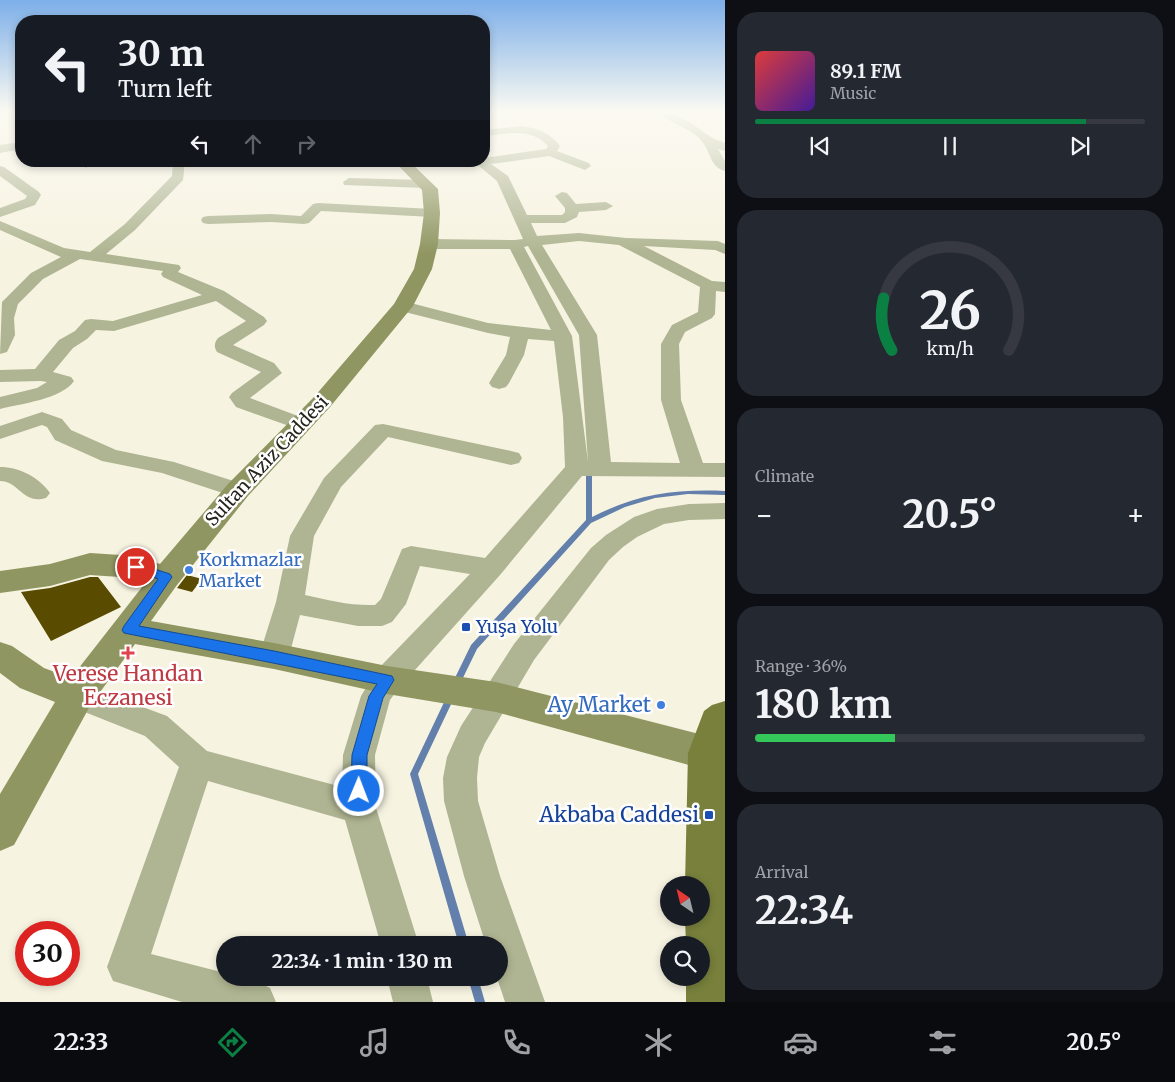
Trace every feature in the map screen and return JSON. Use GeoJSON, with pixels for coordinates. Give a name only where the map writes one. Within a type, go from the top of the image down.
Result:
{"type":"FeatureCollection","features":[{"type":"Feature","properties":{"kind":"main road"},"geometry":{"type":"LineString","coordinates":[[710,1002],[717,949],[705,855],[707,753],[717,722],[725,716]]}},
{"type":"Feature","properties":{"kind":"street"},"geometry":{"type":"LineString","coordinates":[[569,160],[585,166]]}},
{"type":"Feature","properties":{"kind":"street"},"geometry":{"type":"LineString","coordinates":[[0,348],[6,335],[5,300],[37,276],[86,255],[130,227],[178,177],[178,167]]}},
{"type":"Feature","properties":{"kind":"street"},"geometry":{"type":"LineString","coordinates":[[408,167],[426,184]]}},
{"type":"Feature","properties":{"kind":"street"},"geometry":{"type":"LineString","coordinates":[[487,167],[503,179],[521,219],[523,243],[563,336],[573,417],[588,469]]}},
{"type":"Feature","properties":{"kind":"street"},"geometry":{"type":"LineString","coordinates":[[0,170],[34,194],[30,202],[0,214]]}},
{"type":"Feature","properties":{"kind":"street"},"geometry":{"type":"LineString","coordinates":[[349,182],[426,184]]}},
{"type":"Feature","properties":{"kind":"street","name":"Sultan Aziz Caddesi"},"geometry":{"type":"LineString","coordinates":[[0,831],[78,696],[129,630],[166,577],[238,490],[322,402],[403,306],[423,269],[429,244],[432,213],[430,189],[426,184]]}},
{"type":"Feature","properties":{"kind":"street"},"geometry":{"type":"LineString","coordinates":[[521,219],[565,219],[572,214],[572,208],[562,196]]}},
{"type":"Feature","properties":{"kind":"street"},"geometry":{"type":"LineString","coordinates":[[572,208],[606,206]]}},
{"type":"Feature","properties":{"kind":"street"},"geometry":{"type":"LineString","coordinates":[[208,220],[271,218],[304,220],[318,207],[432,213]]}},
{"type":"Feature","properties":{"kind":"street"},"geometry":{"type":"LineString","coordinates":[[0,226],[61,252],[173,268],[168,274],[218,296],[258,321],[224,342],[224,348],[267,367],[272,373],[238,398],[243,403],[299,424]]}},
{"type":"Feature","properties":{"kind":"street"},"geometry":{"type":"LineString","coordinates":[[429,244],[523,243],[579,237],[718,246],[725,249]]}},
{"type":"Feature","properties":{"kind":"street"},"geometry":{"type":"LineString","coordinates":[[622,241],[717,286],[706,314],[678,329],[670,344],[671,400],[693,468]]}},
{"type":"Feature","properties":{"kind":"street"},"geometry":{"type":"LineString","coordinates":[[397,936],[360,808],[360,755],[376,696],[402,682],[491,568],[588,469],[588,335],[523,243]]}},
{"type":"Feature","properties":{"kind":"street"},"geometry":{"type":"LineString","coordinates":[[41,375],[66,344],[81,335],[91,324],[114,326],[218,296]]}},
{"type":"Feature","properties":{"kind":"street"},"geometry":{"type":"LineString","coordinates":[[403,306],[488,328],[520,333],[563,336]]}},
{"type":"Feature","properties":{"kind":"street"},"geometry":{"type":"LineString","coordinates":[[499,383],[515,355],[520,333]]}},
{"type":"Feature","properties":{"kind":"street"},"geometry":{"type":"LineString","coordinates":[[0,376],[41,375],[64,381],[44,392],[0,402]]}},
{"type":"Feature","properties":{"kind":"street"},"geometry":{"type":"LineString","coordinates":[[0,434],[42,418],[55,423],[64,435],[110,456],[166,467],[238,490]]}},
{"type":"Feature","properties":{"kind":"street"},"geometry":{"type":"LineString","coordinates":[[274,656],[290,602],[302,536],[332,483],[383,430],[511,458]]}},
{"type":"Feature","properties":{"kind":"street"},"geometry":{"type":"LineString","coordinates":[[588,469],[693,468],[725,470]]}},
{"type":"Feature","properties":{"kind":"street"},"geometry":{"type":"LineString","coordinates":[[0,474],[12,474],[38,493]]}},
{"type":"Feature","properties":{"kind":"street"},"geometry":{"type":"LineString","coordinates":[[525,1002],[482,876],[461,801],[460,778],[464,757],[488,696],[600,554],[612,542],[626,532],[658,516],[690,510],[725,511]]}},
{"type":"Feature","properties":{"kind":"street"},"geometry":{"type":"LineString","coordinates":[[290,602],[344,615],[382,615],[392,604],[411,555],[491,568]]}},
{"type":"Feature","properties":{"kind":"street"},"geometry":{"type":"LineString","coordinates":[[0,582],[50,575],[90,564],[136,567],[166,577]]}},
{"type":"Feature","properties":{"kind":"street"},"geometry":{"type":"LineString","coordinates":[[129,630],[274,656],[402,682],[488,696],[707,753]]}},
{"type":"Feature","properties":{"kind":"street"},"geometry":{"type":"LineString","coordinates":[[0,655],[32,678],[156,726],[197,763],[360,808]]}},
{"type":"Feature","properties":{"kind":"street"},"geometry":{"type":"LineString","coordinates":[[197,763],[127,967],[256,1002]]}},
{"type":"Feature","properties":{"kind":"street"},"geometry":{"type":"LineString","coordinates":[[409,986],[413,1002]]}},
{"type":"Feature","properties":{"kind":"building"},"geometry":{"type":"Polygon","coordinates":[[[187,575],[202,579],[192,592],[177,588],[187,575]]]}},
{"type":"Feature","properties":{"kind":"building"},"geometry":{"type":"Polygon","coordinates":[[[90,577],[98,577],[121,607],[51,641],[21,592],[50,588],[90,577]]]}},
{"type":"Feature","properties":{"kind":"waterway"},"geometry":{"type":"LineString","coordinates":[[589,468],[589,521]]}},
{"type":"Feature","properties":{"kind":"waterway"},"geometry":{"type":"LineString","coordinates":[[589,521],[623,505],[655,496],[688,492],[725,493]]}},
{"type":"Feature","properties":{"kind":"waterway"},"geometry":{"type":"LineString","coordinates":[[456,684],[474,647],[589,521]]}},
{"type":"Feature","properties":{"kind":"waterway"},"geometry":{"type":"LineString","coordinates":[[450,698],[414,774],[461,936]]}},
{"type":"Feature","properties":{"kind":"waterway"},"geometry":{"type":"LineString","coordinates":[[475,986],[480,1002]]}},
{"type":"Feature","properties":{"kind":"place","name":"Korkmazlar Market"},"geometry":{"type":"Point","coordinates":[189,570]}},
{"type":"Feature","properties":{"kind":"place","name":"Yuşa Yolu"},"geometry":{"type":"Point","coordinates":[466,627]}},
{"type":"Feature","properties":{"kind":"place","name":"Verese Handan Eczanesi"},"geometry":{"type":"Point","coordinates":[128,653]}},
{"type":"Feature","properties":{"kind":"place","name":"Ay Market"},"geometry":{"type":"Point","coordinates":[661,705]}},
{"type":"Feature","properties":{"kind":"place","name":"Akbaba Caddesi"},"geometry":{"type":"Point","coordinates":[709,815]}},
{"type":"Feature","properties":{"kind":"route"},"geometry":{"type":"LineString","coordinates":[[136,567],[166,577],[129,630],[274,656],[387,680],[376,696],[360,755],[359,791]]}}]}
